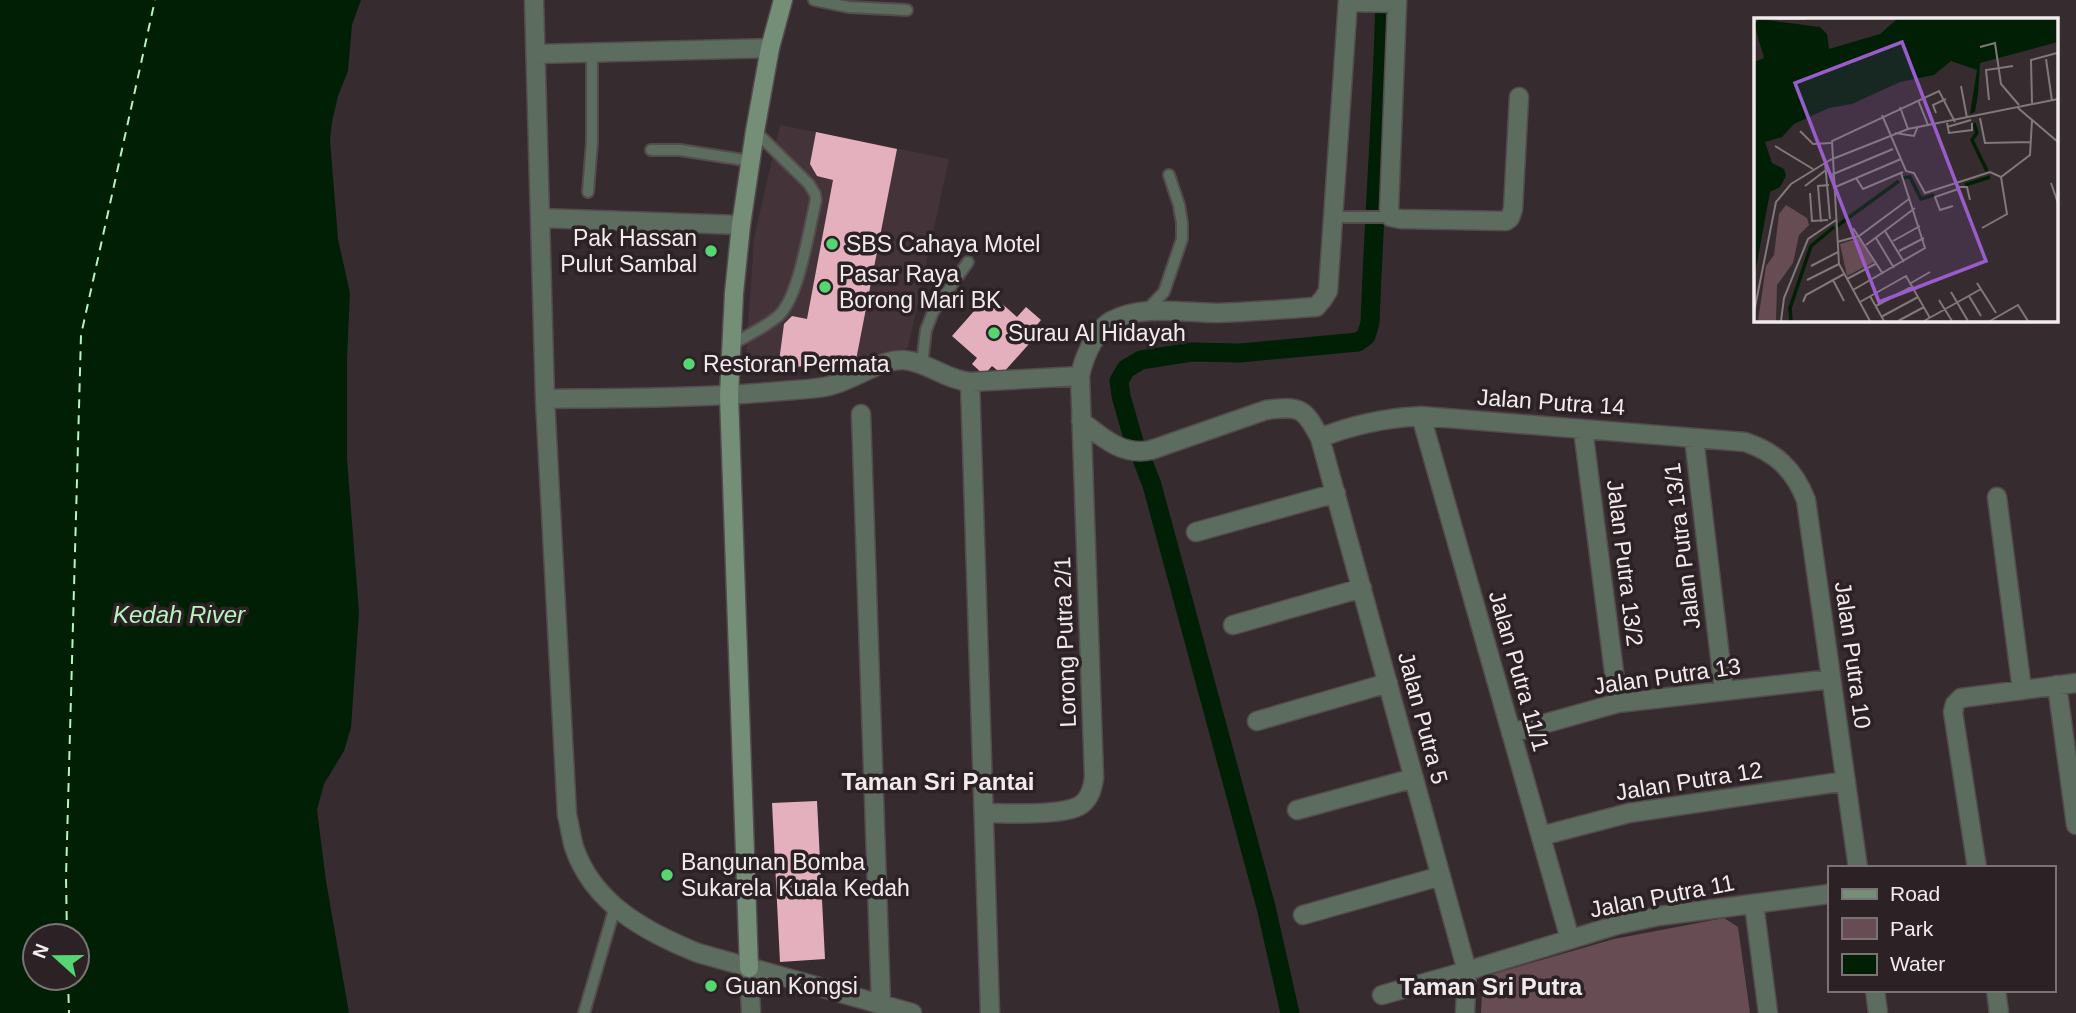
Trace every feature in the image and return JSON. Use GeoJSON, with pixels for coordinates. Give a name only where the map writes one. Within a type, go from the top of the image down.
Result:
{"type":"FeatureCollection","features":[{"type":"Feature","properties":{"kind":"main road"},"geometry":{"type":"LineString","coordinates":[[749,968],[729,395],[730,345],[750,161],[770,48],[783,0]]}},
{"type":"Feature","properties":{"kind":"street"},"geometry":{"type":"LineString","coordinates":[[534,0],[545,399],[568,815],[574,847],[596,890],[634,921],[674,943],[698,953],[912,1013]]}},
{"type":"Feature","properties":{"kind":"street"},"geometry":{"type":"LineString","coordinates":[[545,399],[729,395],[821,388],[844,382],[892,361],[922,363],[959,381],[970,382],[1080,376],[1083,361],[1102,329],[1110,321],[1146,311],[1220,313],[1316,307],[1328,291],[1348,1],[1391,2],[1388,211],[1385,217],[1506,221],[1510,218],[1513,209],[1519,97]]}},
{"type":"Feature","properties":{"kind":"street"},"geometry":{"type":"LineString","coordinates":[[536,54],[770,48]]}},
{"type":"Feature","properties":{"kind":"street"},"geometry":{"type":"LineString","coordinates":[[540,218],[741,225]]}},
{"type":"Feature","properties":{"kind":"street","name":"Lorong Putra 2/1"},"geometry":{"type":"LineString","coordinates":[[984,813],[1060,811],[1080,806],[1093,787],[1080,376]]}},
{"type":"Feature","properties":{"kind":"street"},"geometry":{"type":"LineString","coordinates":[[970,382],[990,1013]]}},
{"type":"Feature","properties":{"kind":"street","name":"Jalan Putra 5"},"geometry":{"type":"LineString","coordinates":[[1081,421],[1112,445],[1139,452],[1266,410],[1299,410],[1310,417],[1320,438],[1336,493],[1467,971],[1465,1013]]}},
{"type":"Feature","properties":{"kind":"street"},"geometry":{"type":"LineString","coordinates":[[861,414],[881,1004]]}},
{"type":"Feature","properties":{"kind":"street","name":"Jalan Putra 14"},"geometry":{"type":"LineString","coordinates":[[1320,438],[1365,422],[1421,416],[1745,442],[1777,457]]}},
{"type":"Feature","properties":{"kind":"street","name":"Jalan Putra 11/1"},"geometry":{"type":"LineString","coordinates":[[1421,416],[1570,939]]}},
{"type":"Feature","properties":{"kind":"street","name":"Jalan Putra 13/2"},"geometry":{"type":"LineString","coordinates":[[1583,429],[1618,703]]}},
{"type":"Feature","properties":{"kind":"street","name":"Jalan Putra 13/1"},"geometry":{"type":"LineString","coordinates":[[1694,438],[1724,691]]}},
{"type":"Feature","properties":{"kind":"street","name":"Jalan Putra 10"},"geometry":{"type":"LineString","coordinates":[[1777,457],[1796,480],[1806,500],[1858,866]]}},
{"type":"Feature","properties":{"kind":"street"},"geometry":{"type":"LineString","coordinates":[[1196,532],[1336,493]]}},
{"type":"Feature","properties":{"kind":"street"},"geometry":{"type":"LineString","coordinates":[[1997,497],[2022,690]]}},
{"type":"Feature","properties":{"kind":"street"},"geometry":{"type":"LineString","coordinates":[[1233,625],[1362,588]]}},
{"type":"Feature","properties":{"kind":"street","name":"Jalan Putra 13"},"geometry":{"type":"LineString","coordinates":[[1511,733],[1618,703],[1831,679]]}},
{"type":"Feature","properties":{"kind":"street"},"geometry":{"type":"LineString","coordinates":[[1257,721],[1388,683]]}},
{"type":"Feature","properties":{"kind":"street"},"geometry":{"type":"LineString","coordinates":[[1977,866],[1954,708],[1957,701],[1961,698],[2076,683]]}},
{"type":"Feature","properties":{"kind":"street"},"geometry":{"type":"LineString","coordinates":[[2057,685],[2076,825]]}},
{"type":"Feature","properties":{"kind":"street"},"geometry":{"type":"LineString","coordinates":[[1297,810],[1414,778]]}},
{"type":"Feature","properties":{"kind":"street","name":"Jalan Putra 12"},"geometry":{"type":"LineString","coordinates":[[1541,836],[1629,813],[1846,781]]}},
{"type":"Feature","properties":{"kind":"street"},"geometry":{"type":"LineString","coordinates":[[1303,915],[1441,876]]}},
{"type":"Feature","properties":{"kind":"street","name":"Jalan Putra 11"},"geometry":{"type":"LineString","coordinates":[[1382,995],[1617,925],[1659,916],[1828,894]]}},
{"type":"Feature","properties":{"kind":"street"},"geometry":{"type":"LineString","coordinates":[[1754,904],[1768,1013]]}},
{"type":"Feature","properties":{"kind":"street"},"geometry":{"type":"LineString","coordinates":[[749,968],[751,1013]]}},
{"type":"Feature","properties":{"kind":"street"},"geometry":{"type":"LineString","coordinates":[[1875,992],[1878,1013]]}},
{"type":"Feature","properties":{"kind":"street"},"geometry":{"type":"LineString","coordinates":[[1996,992],[1999,1013]]}},
{"type":"Feature","properties":{"kind":"lane"},"geometry":{"type":"LineString","coordinates":[[814,0],[848,7],[907,10]]}},
{"type":"Feature","properties":{"kind":"lane"},"geometry":{"type":"LineString","coordinates":[[588,192],[592,142],[592,52]]}},
{"type":"Feature","properties":{"kind":"lane"},"geometry":{"type":"LineString","coordinates":[[730,345],[778,317],[785,309],[796,285],[816,200],[809,184],[755,131]]}},
{"type":"Feature","properties":{"kind":"lane"},"geometry":{"type":"LineString","coordinates":[[650,150],[680,150],[750,161]]}},
{"type":"Feature","properties":{"kind":"lane"},"geometry":{"type":"LineString","coordinates":[[1146,311],[1164,292],[1182,239],[1179,205],[1169,175]]}},
{"type":"Feature","properties":{"kind":"lane"},"geometry":{"type":"LineString","coordinates":[[1334,217],[1385,217]]}},
{"type":"Feature","properties":{"kind":"lane"},"geometry":{"type":"LineString","coordinates":[[922,363],[926,330],[933,312],[968,262]]}},
{"type":"Feature","properties":{"kind":"lane"},"geometry":{"type":"LineString","coordinates":[[584,1013],[615,907]]}},
{"type":"Feature","properties":{"kind":"shaded area"},"geometry":{"type":"Polygon","coordinates":[[[780,125],[949,159],[908,348],[856,360],[745,375],[754,238],[780,125]]]}},
{"type":"Feature","properties":{"kind":"green space"},"geometry":{"type":"Polygon","coordinates":[[[1724,918],[1738,927],[1750,1013],[1481,1013],[1483,977],[1614,939],[1724,918]]]}},
{"type":"Feature","properties":{"kind":"water","name":"Kedah River"},"geometry":{"type":"Polygon","coordinates":[[[0,0],[361,0],[352,25],[348,71],[338,96],[330,140],[338,239],[350,293],[347,459],[359,612],[351,728],[344,751],[324,784],[317,810],[326,881],[349,1013],[0,1013],[0,0]]]}},
{"type":"Feature","properties":{"kind":"building"},"geometry":{"type":"Polygon","coordinates":[[[816,132],[897,149],[856,360],[778,369],[784,324],[792,316],[807,319],[833,180],[817,176],[810,164],[816,132]]]}},
{"type":"Feature","properties":{"kind":"building","name":"Surau Al Hidayah"},"geometry":{"type":"Polygon","coordinates":[[[990,293],[1017,317],[1026,307],[1041,320],[1032,331],[1037,335],[1002,374],[992,366],[984,375],[972,364],[977,358],[952,336],[990,293]]]}},
{"type":"Feature","properties":{"kind":"building"},"geometry":{"type":"Polygon","coordinates":[[[817,801],[825,959],[780,962],[772,803],[817,801]]]}},
{"type":"Feature","properties":{"kind":"waterway"},"geometry":{"type":"LineString","coordinates":[[1135,445],[1119,381],[1126,369],[1141,360],[1192,352],[1240,353],[1358,342],[1366,336],[1370,323],[1385,0]]}},
{"type":"Feature","properties":{"kind":"waterway"},"geometry":{"type":"LineString","coordinates":[[1142,459],[1152,485],[1266,907],[1290,1013]]}},
{"type":"Feature","properties":{"kind":"ferry route"},"geometry":{"type":"LineString","coordinates":[[67,922],[81,335],[155,0]]}},
{"type":"Feature","properties":{"kind":"ferry route"},"geometry":{"type":"LineString","coordinates":[[68,992],[69,1013]]}},
{"type":"Feature","properties":{"kind":"place","name":"SBS Cahaya Motel"},"geometry":{"type":"Point","coordinates":[832,244]}},
{"type":"Feature","properties":{"kind":"place","name":"Pak Hassan Pulut Sambal"},"geometry":{"type":"Point","coordinates":[711,251]}},
{"type":"Feature","properties":{"kind":"place","name":"Pasar Raya Borong Mari BK"},"geometry":{"type":"Point","coordinates":[825,287]}},
{"type":"Feature","properties":{"kind":"place","name":"Surau Al Hidayah"},"geometry":{"type":"Point","coordinates":[994,333]}},
{"type":"Feature","properties":{"kind":"place","name":"Restoran Permata"},"geometry":{"type":"Point","coordinates":[689,364]}},
{"type":"Feature","properties":{"kind":"place","name":"Bangunan Bomba Sukarela Kuala Kedah"},"geometry":{"type":"Point","coordinates":[667,875]}},
{"type":"Feature","properties":{"kind":"place","name":"Guan Kongsi"},"geometry":{"type":"Point","coordinates":[711,986]}},
{"type":"Feature","properties":{"kind":"district","name":"Taman Sri Pantai"},"geometry":{"type":"Point","coordinates":[938,781]}},
{"type":"Feature","properties":{"kind":"district","name":"Taman Sri Putra"},"geometry":{"type":"Point","coordinates":[1491,986]}}]}
